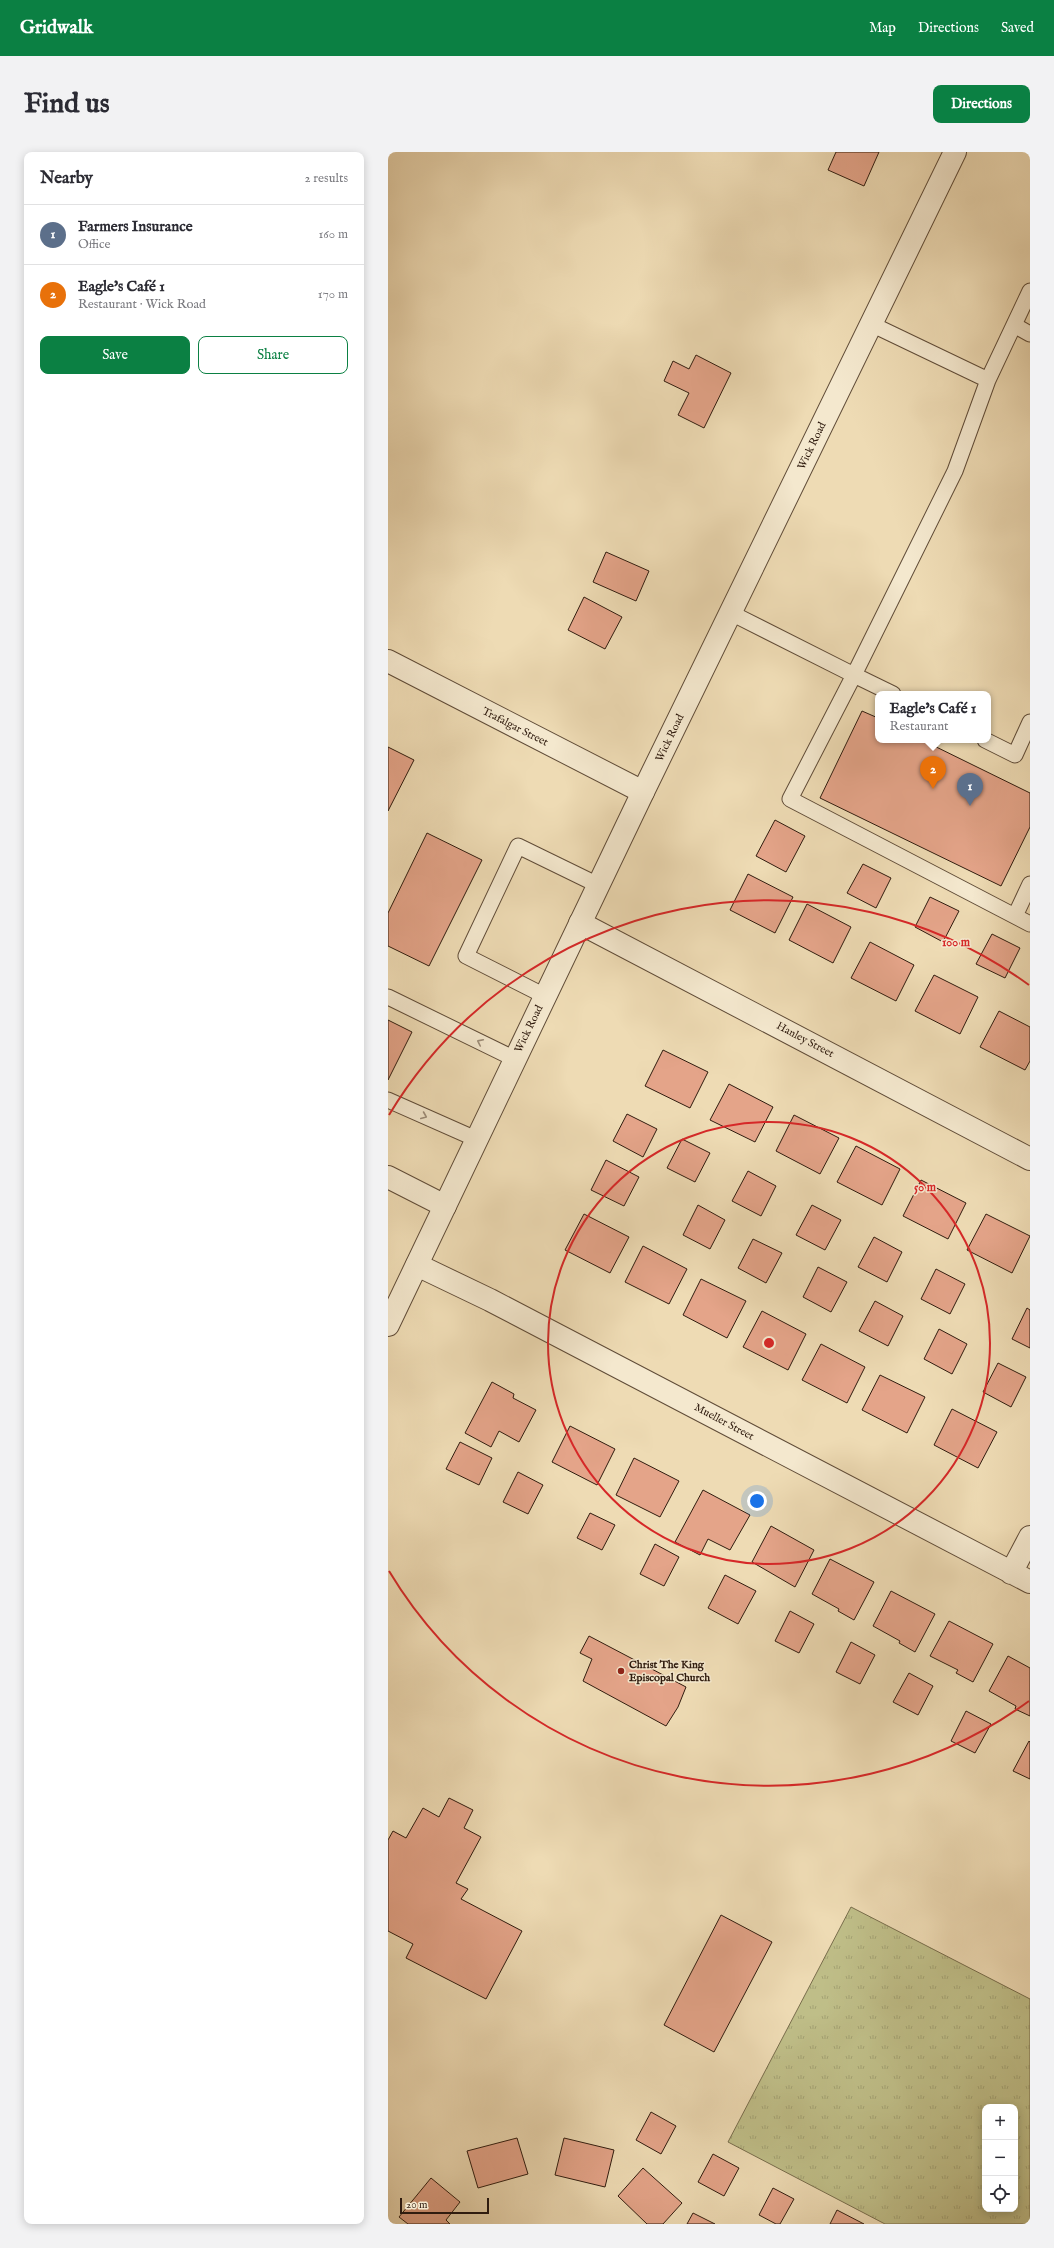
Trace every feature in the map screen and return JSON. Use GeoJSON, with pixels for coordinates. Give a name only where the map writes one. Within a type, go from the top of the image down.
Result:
{"type":"FeatureCollection","features":[{"type":"Feature","properties":{"kind":"street","name":"Wick Road"},"geometry":{"type":"LineString","coordinates":[[388,1325],[643,792],[956,152]]}},
{"type":"Feature","properties":{"kind":"street","name":"Trafalgar Street"},"geometry":{"type":"LineString","coordinates":[[388,661],[643,792]]}},
{"type":"Feature","properties":{"kind":"street","name":"Hanley Street"},"geometry":{"type":"LineString","coordinates":[[580,923],[1030,1159]]}},
{"type":"Feature","properties":{"kind":"street"},"geometry":{"type":"LineString","coordinates":[[388,1177],[445,1206]]}},
{"type":"Feature","properties":{"kind":"street","name":"Mueller Street"},"geometry":{"type":"LineString","coordinates":[[417,1265],[490,1300],[1021,1578]]}},
{"type":"Feature","properties":{"kind":"street"},"geometry":{"type":"LineString","coordinates":[[1021,1578],[1030,1537]]}},
{"type":"Feature","properties":{"kind":"lane"},"geometry":{"type":"LineString","coordinates":[[1030,291],[988,380],[955,471],[854,675],[790,799],[1030,924]]}},
{"type":"Feature","properties":{"kind":"lane"},"geometry":{"type":"LineString","coordinates":[[871,324],[988,380]]}},
{"type":"Feature","properties":{"kind":"lane"},"geometry":{"type":"LineString","coordinates":[[1014,325],[1030,334]]}},
{"type":"Feature","properties":{"kind":"lane"},"geometry":{"type":"LineString","coordinates":[[731,613],[887,691]]}},
{"type":"Feature","properties":{"kind":"lane"},"geometry":{"type":"LineString","coordinates":[[991,743],[1014,755],[1030,722]]}},
{"type":"Feature","properties":{"kind":"lane"},"geometry":{"type":"LineString","coordinates":[[545,996],[466,956],[518,846],[598,885]]}},
{"type":"Feature","properties":{"kind":"lane"},"geometry":{"type":"LineString","coordinates":[[1015,916],[1030,884]]}},
{"type":"Feature","properties":{"kind":"lane"},"geometry":{"type":"LineString","coordinates":[[388,997],[515,1059]]}},
{"type":"Feature","properties":{"kind":"lane"},"geometry":{"type":"LineString","coordinates":[[388,1100],[476,1139]]}},
{"type":"Feature","properties":{"kind":"green space"},"geometry":{"type":"Polygon","coordinates":[[[851,1907],[1030,1999],[1030,2224],[885,2224],[728,2142],[851,1907]]]}},
{"type":"Feature","properties":{"kind":"building"},"geometry":{"type":"Polygon","coordinates":[[[836,152],[879,152],[864,186],[828,170],[836,152]]]}},
{"type":"Feature","properties":{"kind":"building"},"geometry":{"type":"Polygon","coordinates":[[[696,355],[731,373],[704,428],[678,415],[689,393],[664,381],[673,361],[689,369],[696,355]]]}},
{"type":"Feature","properties":{"kind":"building"},"geometry":{"type":"Polygon","coordinates":[[[606,552],[649,571],[636,601],[593,582],[606,552]]]}},
{"type":"Feature","properties":{"kind":"building"},"geometry":{"type":"Polygon","coordinates":[[[584,597],[622,617],[605,649],[568,630],[584,597]]]}},
{"type":"Feature","properties":{"kind":"building"},"geometry":{"type":"Polygon","coordinates":[[[862,711],[875,717],[875,743],[928,743],[1030,793],[1030,827],[1001,886],[820,798],[862,711]]]}},
{"type":"Feature","properties":{"kind":"building"},"geometry":{"type":"Polygon","coordinates":[[[388,747],[414,760],[388,811],[388,747]]]}},
{"type":"Feature","properties":{"kind":"building"},"geometry":{"type":"Polygon","coordinates":[[[775,820],[805,836],[786,872],[756,856],[775,820]]]}},
{"type":"Feature","properties":{"kind":"building"},"geometry":{"type":"Polygon","coordinates":[[[427,833],[482,860],[429,966],[388,946],[388,913],[427,833]]]}},
{"type":"Feature","properties":{"kind":"building"},"geometry":{"type":"Polygon","coordinates":[[[863,864],[891,878],[876,908],[847,893],[863,864]]]}},
{"type":"Feature","properties":{"kind":"building"},"geometry":{"type":"Polygon","coordinates":[[[748,874],[793,897],[775,933],[730,910],[748,874]]]}},
{"type":"Feature","properties":{"kind":"building"},"geometry":{"type":"Polygon","coordinates":[[[930,897],[959,911],[943,942],[915,927],[930,897]]]}},
{"type":"Feature","properties":{"kind":"building"},"geometry":{"type":"Polygon","coordinates":[[[807,904],[851,927],[833,963],[789,940],[807,904]]]}},
{"type":"Feature","properties":{"kind":"building"},"geometry":{"type":"Polygon","coordinates":[[[992,934],[1020,948],[1005,978],[976,964],[992,934]]]}},
{"type":"Feature","properties":{"kind":"building"},"geometry":{"type":"Polygon","coordinates":[[[870,942],[914,965],[896,1001],[851,978],[870,942]]]}},
{"type":"Feature","properties":{"kind":"building"},"geometry":{"type":"Polygon","coordinates":[[[934,975],[978,997],[960,1034],[915,1011],[934,975]]]}},
{"type":"Feature","properties":{"kind":"building"},"geometry":{"type":"Polygon","coordinates":[[[999,1011],[1030,1027],[1030,1061],[1025,1070],[980,1047],[999,1011]]]}},
{"type":"Feature","properties":{"kind":"building"},"geometry":{"type":"Polygon","coordinates":[[[388,1020],[412,1032],[388,1080],[388,1020]]]}},
{"type":"Feature","properties":{"kind":"building"},"geometry":{"type":"Polygon","coordinates":[[[663,1050],[708,1072],[690,1108],[645,1086],[663,1050]]]}},
{"type":"Feature","properties":{"kind":"building"},"geometry":{"type":"Polygon","coordinates":[[[729,1084],[773,1107],[755,1142],[710,1120],[729,1084]]]}},
{"type":"Feature","properties":{"kind":"building"},"geometry":{"type":"Polygon","coordinates":[[[627,1114],[657,1129],[643,1157],[613,1141],[627,1114]]]}},
{"type":"Feature","properties":{"kind":"building"},"geometry":{"type":"Polygon","coordinates":[[[794,1115],[839,1138],[820,1174],[776,1151],[794,1115]]]}},
{"type":"Feature","properties":{"kind":"building"},"geometry":{"type":"Polygon","coordinates":[[[682,1139],[710,1153],[695,1182],[667,1168],[682,1139]]]}},
{"type":"Feature","properties":{"kind":"building"},"geometry":{"type":"Polygon","coordinates":[[[856,1146],[900,1169],[882,1205],[837,1182],[856,1146]]]}},
{"type":"Feature","properties":{"kind":"building"},"geometry":{"type":"Polygon","coordinates":[[[606,1160],[639,1177],[624,1206],[591,1190],[606,1160]]]}},
{"type":"Feature","properties":{"kind":"building"},"geometry":{"type":"Polygon","coordinates":[[[748,1171],[776,1186],[761,1216],[732,1201],[748,1171]]]}},
{"type":"Feature","properties":{"kind":"building"},"geometry":{"type":"Polygon","coordinates":[[[921,1180],[966,1203],[948,1239],[903,1216],[921,1180]]]}},
{"type":"Feature","properties":{"kind":"building"},"geometry":{"type":"Polygon","coordinates":[[[698,1205],[725,1220],[710,1249],[683,1235],[698,1205]]]}},
{"type":"Feature","properties":{"kind":"building"},"geometry":{"type":"Polygon","coordinates":[[[812,1205],[841,1220],[825,1250],[796,1235],[812,1205]]]}},
{"type":"Feature","properties":{"kind":"building"},"geometry":{"type":"Polygon","coordinates":[[[584,1214],[629,1237],[610,1273],[565,1250],[584,1214]]]}},
{"type":"Feature","properties":{"kind":"building"},"geometry":{"type":"Polygon","coordinates":[[[986,1214],[1030,1236],[1012,1273],[967,1250],[986,1214]]]}},
{"type":"Feature","properties":{"kind":"building"},"geometry":{"type":"Polygon","coordinates":[[[874,1237],[902,1252],[887,1282],[858,1267],[874,1237]]]}},
{"type":"Feature","properties":{"kind":"building"},"geometry":{"type":"Polygon","coordinates":[[[753,1239],[782,1253],[766,1283],[738,1268],[753,1239]]]}},
{"type":"Feature","properties":{"kind":"building"},"geometry":{"type":"Polygon","coordinates":[[[643,1246],[687,1269],[669,1304],[625,1282],[643,1246]]]}},
{"type":"Feature","properties":{"kind":"building"},"geometry":{"type":"Polygon","coordinates":[[[818,1267],[847,1282],[831,1312],[803,1297],[818,1267]]]}},
{"type":"Feature","properties":{"kind":"building"},"geometry":{"type":"Polygon","coordinates":[[[936,1269],[965,1284],[950,1314],[921,1299],[936,1269]]]}},
{"type":"Feature","properties":{"kind":"building"},"geometry":{"type":"Polygon","coordinates":[[[701,1279],[746,1301],[727,1338],[683,1315],[701,1279]]]}},
{"type":"Feature","properties":{"kind":"building"},"geometry":{"type":"Polygon","coordinates":[[[875,1301],[903,1316],[888,1346],[859,1331],[875,1301]]]}},
{"type":"Feature","properties":{"kind":"building"},"geometry":{"type":"Polygon","coordinates":[[[1027,1308],[1030,1310],[1030,1348],[1012,1339],[1027,1308]]]}},
{"type":"Feature","properties":{"kind":"building"},"geometry":{"type":"Polygon","coordinates":[[[762,1311],[806,1334],[788,1370],[743,1347],[762,1311]]]}},
{"type":"Feature","properties":{"kind":"building"},"geometry":{"type":"Polygon","coordinates":[[[939,1329],[967,1344],[952,1374],[924,1359],[939,1329]]]}},
{"type":"Feature","properties":{"kind":"building"},"geometry":{"type":"Polygon","coordinates":[[[821,1344],[865,1367],[847,1403],[802,1380],[821,1344]]]}},
{"type":"Feature","properties":{"kind":"building"},"geometry":{"type":"Polygon","coordinates":[[[998,1363],[1026,1377],[1011,1407],[983,1392],[998,1363]]]}},
{"type":"Feature","properties":{"kind":"building"},"geometry":{"type":"Polygon","coordinates":[[[880,1375],[925,1397],[907,1433],[862,1410],[880,1375]]]}},
{"type":"Feature","properties":{"kind":"building"},"geometry":{"type":"Polygon","coordinates":[[[492,1382],[514,1394],[513,1398],[536,1410],[519,1442],[499,1431],[491,1447],[465,1433],[492,1382]]]}},
{"type":"Feature","properties":{"kind":"building"},"geometry":{"type":"Polygon","coordinates":[[[952,1409],[997,1432],[978,1468],[934,1445],[952,1409]]]}},
{"type":"Feature","properties":{"kind":"building"},"geometry":{"type":"Polygon","coordinates":[[[570,1426],[615,1449],[597,1485],[552,1462],[570,1426]]]}},
{"type":"Feature","properties":{"kind":"building"},"geometry":{"type":"Polygon","coordinates":[[[460,1442],[492,1458],[479,1485],[446,1469],[460,1442]]]}},
{"type":"Feature","properties":{"kind":"building"},"geometry":{"type":"Polygon","coordinates":[[[634,1458],[679,1481],[660,1517],[616,1495],[634,1458]]]}},
{"type":"Feature","properties":{"kind":"building"},"geometry":{"type":"Polygon","coordinates":[[[518,1472],[543,1485],[528,1514],[503,1502],[518,1472]]]}},
{"type":"Feature","properties":{"kind":"building"},"geometry":{"type":"Polygon","coordinates":[[[703,1490],[750,1515],[730,1550],[708,1539],[700,1555],[675,1542],[703,1490]]]}},
{"type":"Feature","properties":{"kind":"building"},"geometry":{"type":"Polygon","coordinates":[[[590,1513],[615,1525],[602,1550],[577,1538],[590,1513]]]}},
{"type":"Feature","properties":{"kind":"building"},"geometry":{"type":"Polygon","coordinates":[[[771,1526],[814,1550],[795,1587],[752,1562],[771,1526]]]}},
{"type":"Feature","properties":{"kind":"building"},"geometry":{"type":"Polygon","coordinates":[[[655,1544],[679,1557],[664,1586],[640,1574],[655,1544]]]}},
{"type":"Feature","properties":{"kind":"building"},"geometry":{"type":"Polygon","coordinates":[[[830,1559],[874,1582],[854,1620],[838,1611],[839,1609],[812,1594],[830,1559]]]}},
{"type":"Feature","properties":{"kind":"building"},"geometry":{"type":"Polygon","coordinates":[[[725,1575],[756,1591],[738,1624],[708,1608],[725,1575]]]}},
{"type":"Feature","properties":{"kind":"building"},"geometry":{"type":"Polygon","coordinates":[[[891,1591],[935,1614],[915,1652],[899,1643],[900,1641],[873,1626],[891,1591]]]}},
{"type":"Feature","properties":{"kind":"building"},"geometry":{"type":"Polygon","coordinates":[[[790,1611],[814,1624],[799,1653],[775,1641],[790,1611]]]}},
{"type":"Feature","properties":{"kind":"building"},"geometry":{"type":"Polygon","coordinates":[[[949,1621],[993,1644],[973,1682],[956,1673],[958,1670],[930,1656],[949,1621]]]}},
{"type":"Feature","properties":{"kind":"building","name":"Christ The King Episcopal Church"},"geometry":{"type":"Polygon","coordinates":[[[589,1636],[686,1687],[678,1707],[666,1726],[583,1681],[592,1659],[580,1653],[589,1636]]]}},
{"type":"Feature","properties":{"kind":"building"},"geometry":{"type":"Polygon","coordinates":[[[851,1642],[875,1655],[860,1684],[836,1672],[851,1642]]]}},
{"type":"Feature","properties":{"kind":"building"},"geometry":{"type":"Polygon","coordinates":[[[1008,1656],[1030,1668],[1030,1716],[1015,1709],[1016,1706],[989,1691],[1008,1656]]]}},
{"type":"Feature","properties":{"kind":"building"},"geometry":{"type":"Polygon","coordinates":[[[909,1673],[933,1686],[918,1715],[893,1702],[909,1673]]]}},
{"type":"Feature","properties":{"kind":"building"},"geometry":{"type":"Polygon","coordinates":[[[966,1711],[991,1724],[975,1753],[951,1741],[966,1711]]]}},
{"type":"Feature","properties":{"kind":"building"},"geometry":{"type":"Polygon","coordinates":[[[1029,1741],[1030,1742],[1030,1779],[1013,1771],[1029,1741]]]}},
{"type":"Feature","properties":{"kind":"building"},"geometry":{"type":"Polygon","coordinates":[[[449,1798],[473,1810],[464,1828],[481,1837],[456,1883],[468,1889],[461,1899],[522,1931],[486,1999],[406,1958],[413,1944],[388,1931],[388,1840],[393,1831],[406,1838],[423,1808],[439,1817],[449,1798]]]}},
{"type":"Feature","properties":{"kind":"building"},"geometry":{"type":"Polygon","coordinates":[[[721,1915],[772,1942],[714,2052],[664,2025],[721,1915]]]}},
{"type":"Feature","properties":{"kind":"building"},"geometry":{"type":"Polygon","coordinates":[[[651,2112],[676,2126],[661,2154],[636,2140],[651,2112]]]}},
{"type":"Feature","properties":{"kind":"building"},"geometry":{"type":"Polygon","coordinates":[[[517,2138],[528,2174],[478,2188],[467,2151],[517,2138]]]}},
{"type":"Feature","properties":{"kind":"building"},"geometry":{"type":"Polygon","coordinates":[[[564,2138],[614,2150],[605,2187],[555,2175],[564,2138]]]}},
{"type":"Feature","properties":{"kind":"building"},"geometry":{"type":"Polygon","coordinates":[[[713,2154],[739,2168],[724,2196],[698,2182],[713,2154]]]}},
{"type":"Feature","properties":{"kind":"building"},"geometry":{"type":"Polygon","coordinates":[[[643,2168],[682,2203],[663,2224],[647,2224],[618,2196],[643,2168]]]}},
{"type":"Feature","properties":{"kind":"building"},"geometry":{"type":"Polygon","coordinates":[[[431,2178],[460,2202],[446,2220],[450,2224],[408,2224],[399,2217],[431,2178]]]}},
{"type":"Feature","properties":{"kind":"building"},"geometry":{"type":"Polygon","coordinates":[[[773,2188],[794,2199],[780,2224],[776,2224],[759,2215],[773,2188]]]}},
{"type":"Feature","properties":{"kind":"building"},"geometry":{"type":"Polygon","coordinates":[[[837,2210],[864,2224],[830,2224],[837,2210]]]}},
{"type":"Feature","properties":{"kind":"building"},"geometry":{"type":"Polygon","coordinates":[[[693,2213],[715,2224],[687,2224],[693,2213]]]}},
{"type":"Feature","properties":{"kind":"place","name":"Eagle's Café 1"},"geometry":{"type":"Point","coordinates":[933,789]}},
{"type":"Feature","properties":{"kind":"place","name":"Farmers Insurance"},"geometry":{"type":"Point","coordinates":[970,806]}},
{"type":"Feature","properties":{"kind":"place","name":"Christ The King Episcopal Church"},"geometry":{"type":"Point","coordinates":[621,1671]}}]}
